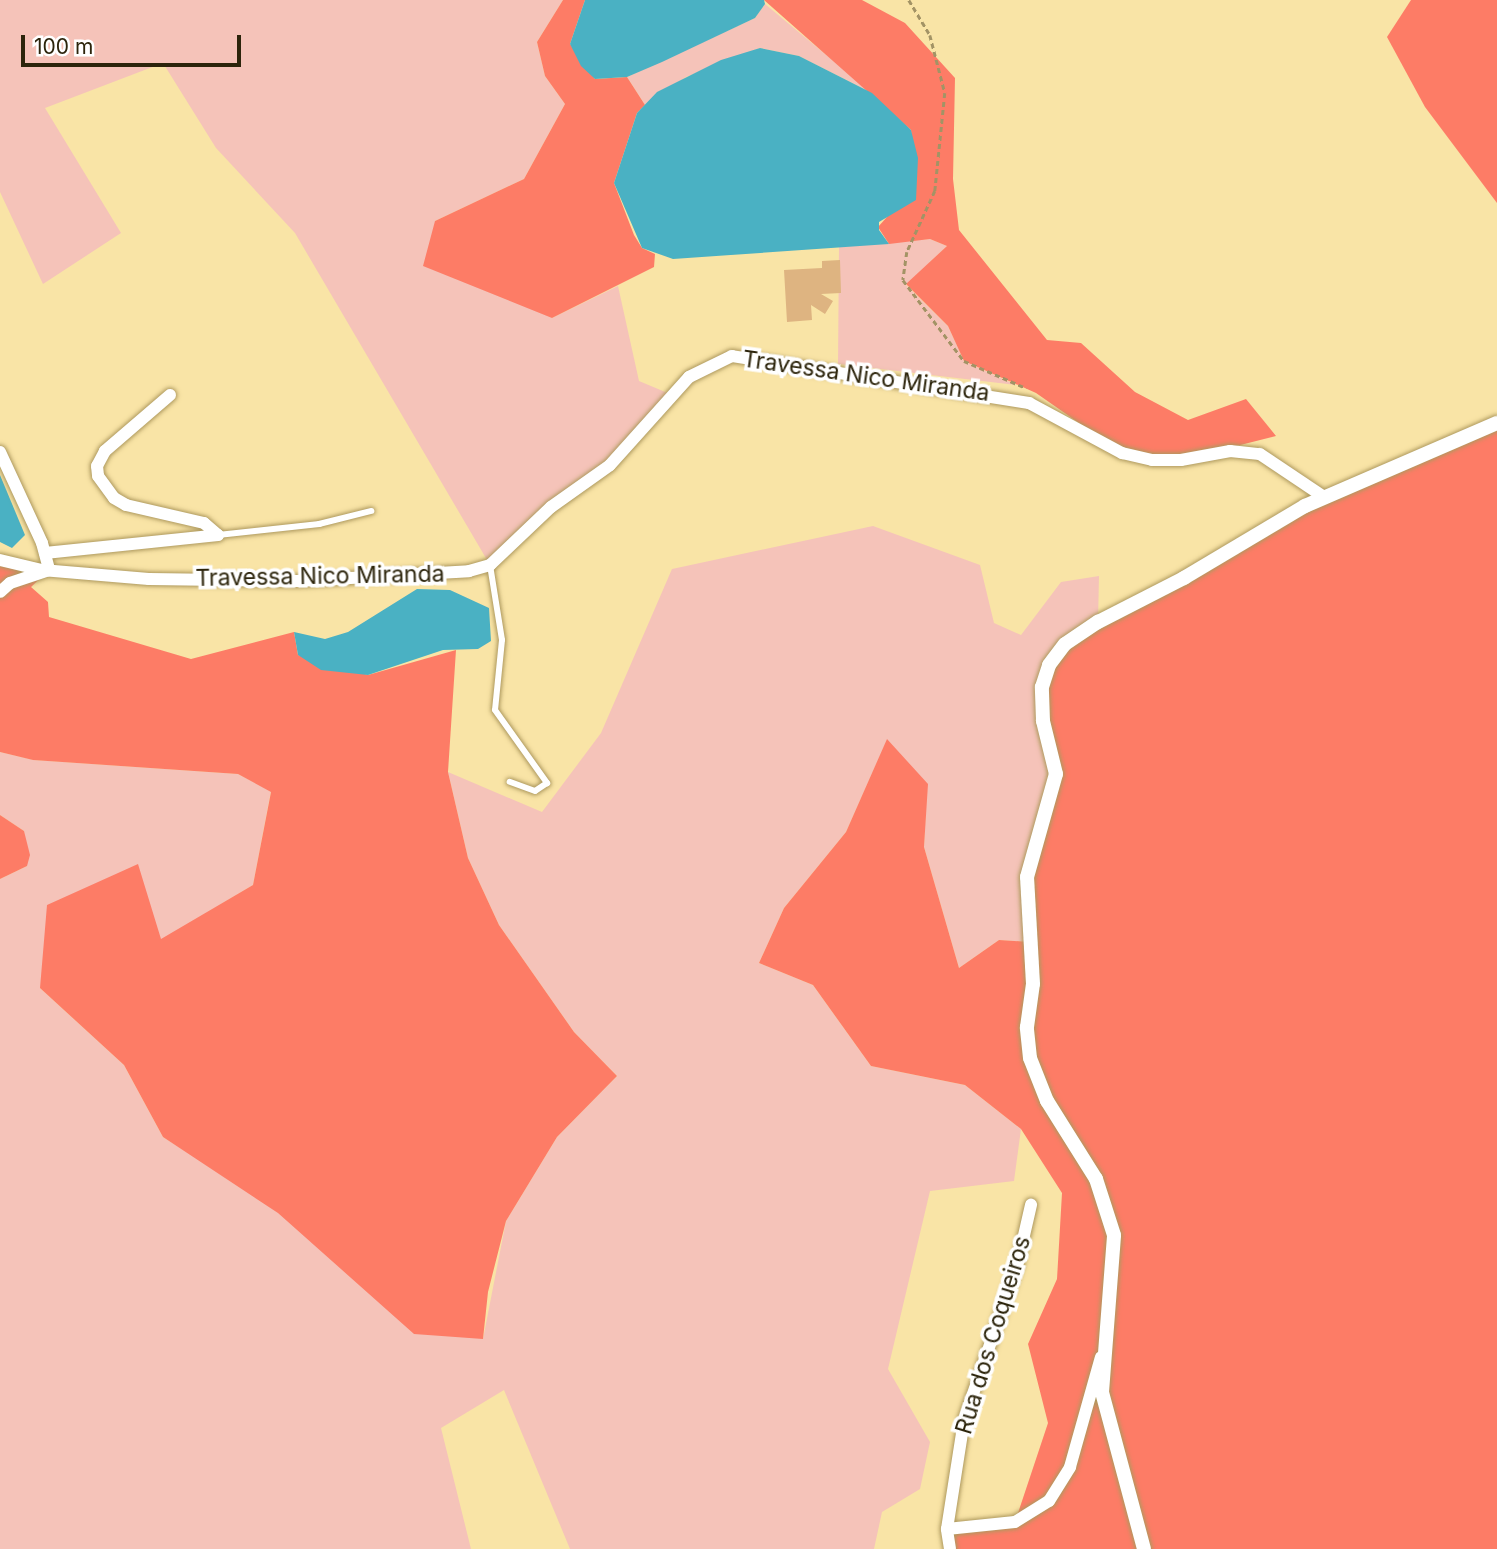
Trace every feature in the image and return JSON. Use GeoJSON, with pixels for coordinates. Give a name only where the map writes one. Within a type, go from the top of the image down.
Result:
{"type":"FeatureCollection","features":[{"type":"Feature","properties":{"kind":"street","name":"Travessa Nico Miranda"},"geometry":{"type":"LineString","coordinates":[[0,560],[49,570],[149,579],[298,581],[432,575],[490,565],[551,507],[610,465],[689,377],[732,356],[1029,403],[1122,453],[1152,460],[1181,460],[1230,451],[1260,454],[1324,497]]}},
{"type":"Feature","properties":{"kind":"street"},"geometry":{"type":"LineString","coordinates":[[170,395],[105,451],[97,466],[98,477],[114,498],[126,505],[204,523],[218,535]]}},
{"type":"Feature","properties":{"kind":"street"},"geometry":{"type":"LineString","coordinates":[[1144,1549],[1102,1392],[1103,1350],[1114,1235],[1096,1179],[1047,1101],[1030,1058],[1027,1027],[1033,984],[1027,877],[1056,774],[1043,721],[1042,687],[1049,665],[1065,644],[1324,497],[1497,423]]}},
{"type":"Feature","properties":{"kind":"street"},"geometry":{"type":"LineString","coordinates":[[0,452],[46,553],[49,570],[10,583],[0,592]]}},
{"type":"Feature","properties":{"kind":"street"},"geometry":{"type":"LineString","coordinates":[[46,553],[218,535]]}},
{"type":"Feature","properties":{"kind":"street","name":"Rua dos Coqueiros"},"geometry":{"type":"LineString","coordinates":[[950,1549],[947,1529],[964,1420],[1017,1266],[1031,1205]]}},
{"type":"Feature","properties":{"kind":"street"},"geometry":{"type":"LineString","coordinates":[[947,1529],[1015,1522],[1049,1500],[1070,1467],[1103,1350]]}},
{"type":"Feature","properties":{"kind":"lane"},"geometry":{"type":"LineString","coordinates":[[218,535],[319,524],[371,511]]}},
{"type":"Feature","properties":{"kind":"lane"},"geometry":{"type":"LineString","coordinates":[[490,565],[502,640],[495,710],[547,783],[535,791],[510,782]]}},
{"type":"Feature","properties":{"kind":"path"},"geometry":{"type":"LineString","coordinates":[[909,0],[930,35],[945,93],[935,191],[907,252],[903,280],[964,361],[1036,393]]}},
{"type":"Feature","properties":{"kind":"shaded area"},"geometry":{"type":"Polygon","coordinates":[[[0,0],[563,0],[537,42],[545,76],[565,104],[524,179],[435,221],[552,318],[618,286],[639,381],[670,394],[629,445],[490,565],[295,233],[216,148],[163,63],[45,108],[121,233],[43,284],[0,192],[0,0]]]}},
{"type":"Feature","properties":{"kind":"shaded area"},"geometry":{"type":"Polygon","coordinates":[[[563,0],[585,0],[570,44],[595,79],[627,77],[645,105],[637,113],[614,183],[634,235],[642,248],[655,254],[654,267],[552,318],[423,266],[435,221],[524,179],[565,104],[545,76],[537,42],[563,0]]]}},
{"type":"Feature","properties":{"kind":"shaded area"},"geometry":{"type":"Polygon","coordinates":[[[764,0],[862,0],[905,23],[955,78],[953,179],[959,230],[1047,340],[1081,343],[1135,392],[1188,420],[1246,399],[1276,436],[1181,460],[1122,453],[1036,393],[964,361],[948,326],[906,284],[947,246],[930,239],[889,244],[878,227],[895,208],[916,199],[911,130],[764,0]]]}},
{"type":"Feature","properties":{"kind":"shaded area"},"geometry":{"type":"Polygon","coordinates":[[[1411,0],[1497,0],[1497,203],[1425,107],[1387,37],[1411,0]]]}},
{"type":"Feature","properties":{"kind":"shaded area"},"geometry":{"type":"Polygon","coordinates":[[[765,4],[872,93],[799,56],[760,48],[686,77],[645,105],[627,77],[755,18],[765,4]]]}},
{"type":"Feature","properties":{"kind":"shaded area"},"geometry":{"type":"Polygon","coordinates":[[[930,239],[947,246],[906,285],[948,326],[964,361],[1016,385],[838,364],[839,247],[930,239]]]}},
{"type":"Feature","properties":{"kind":"shaded area"},"geometry":{"type":"Polygon","coordinates":[[[1497,427],[1497,1549],[950,1549],[947,1529],[1015,1522],[1048,1423],[1028,1344],[1057,1279],[1062,1193],[1021,1129],[965,1085],[871,1066],[813,985],[759,963],[784,908],[846,832],[887,739],[928,784],[924,847],[959,968],[999,940],[1030,942],[1031,857],[1056,774],[1042,687],[1065,644],[1305,506],[1497,427]]]}},
{"type":"Feature","properties":{"kind":"shaded area"},"geometry":{"type":"Polygon","coordinates":[[[873,526],[980,565],[994,623],[1021,635],[1061,582],[1099,576],[1098,622],[1056,774],[1030,942],[999,940],[959,968],[924,847],[927,784],[887,740],[846,832],[784,908],[759,963],[813,985],[871,1066],[965,1085],[1021,1129],[1014,1181],[930,1191],[888,1369],[930,1442],[920,1489],[882,1512],[874,1549],[570,1549],[504,1390],[441,1428],[471,1549],[0,1549],[0,879],[27,866],[24,831],[0,815],[0,752],[34,760],[238,774],[271,791],[253,885],[161,940],[40,988],[124,1065],[163,1137],[483,1339],[506,1221],[557,1137],[617,1076],[574,1032],[499,925],[468,858],[448,772],[542,812],[601,733],[672,569],[873,526]]]}},
{"type":"Feature","properties":{"kind":"shaded area"},"geometry":{"type":"Polygon","coordinates":[[[0,560],[49,570],[31,587],[48,602],[49,617],[191,659],[294,632],[298,655],[368,675],[456,650],[448,772],[468,858],[499,925],[574,1032],[617,1076],[557,1137],[506,1221],[488,1292],[483,1339],[414,1334],[278,1213],[163,1137],[124,1065],[40,988],[47,905],[138,864],[161,939],[253,885],[271,792],[238,774],[33,760],[0,752],[0,560]]]}},
{"type":"Feature","properties":{"kind":"shaded area"},"geometry":{"type":"Polygon","coordinates":[[[0,815],[24,831],[30,855],[27,866],[0,879],[0,815]]]}},
{"type":"Feature","properties":{"kind":"water"},"geometry":{"type":"Polygon","coordinates":[[[585,0],[764,0],[765,4],[755,18],[662,62],[627,77],[595,79],[581,66],[570,44],[585,0]]]}},
{"type":"Feature","properties":{"kind":"water"},"geometry":{"type":"Polygon","coordinates":[[[760,48],[799,56],[872,93],[911,130],[918,158],[916,200],[879,222],[879,230],[889,244],[673,259],[642,248],[614,183],[637,113],[657,92],[721,60],[760,48]]]}},
{"type":"Feature","properties":{"kind":"water"},"geometry":{"type":"Polygon","coordinates":[[[0,475],[25,535],[12,548],[0,542],[0,475]]]}},
{"type":"Feature","properties":{"kind":"water"},"geometry":{"type":"Polygon","coordinates":[[[417,589],[450,590],[489,608],[491,641],[478,649],[443,650],[368,675],[321,670],[298,655],[294,632],[325,639],[348,632],[417,589]]]}},
{"type":"Feature","properties":{"kind":"building"},"geometry":{"type":"Polygon","coordinates":[[[840,260],[841,293],[821,294],[833,301],[825,314],[811,305],[812,320],[787,322],[784,270],[822,268],[822,261],[840,260]]]}}]}
